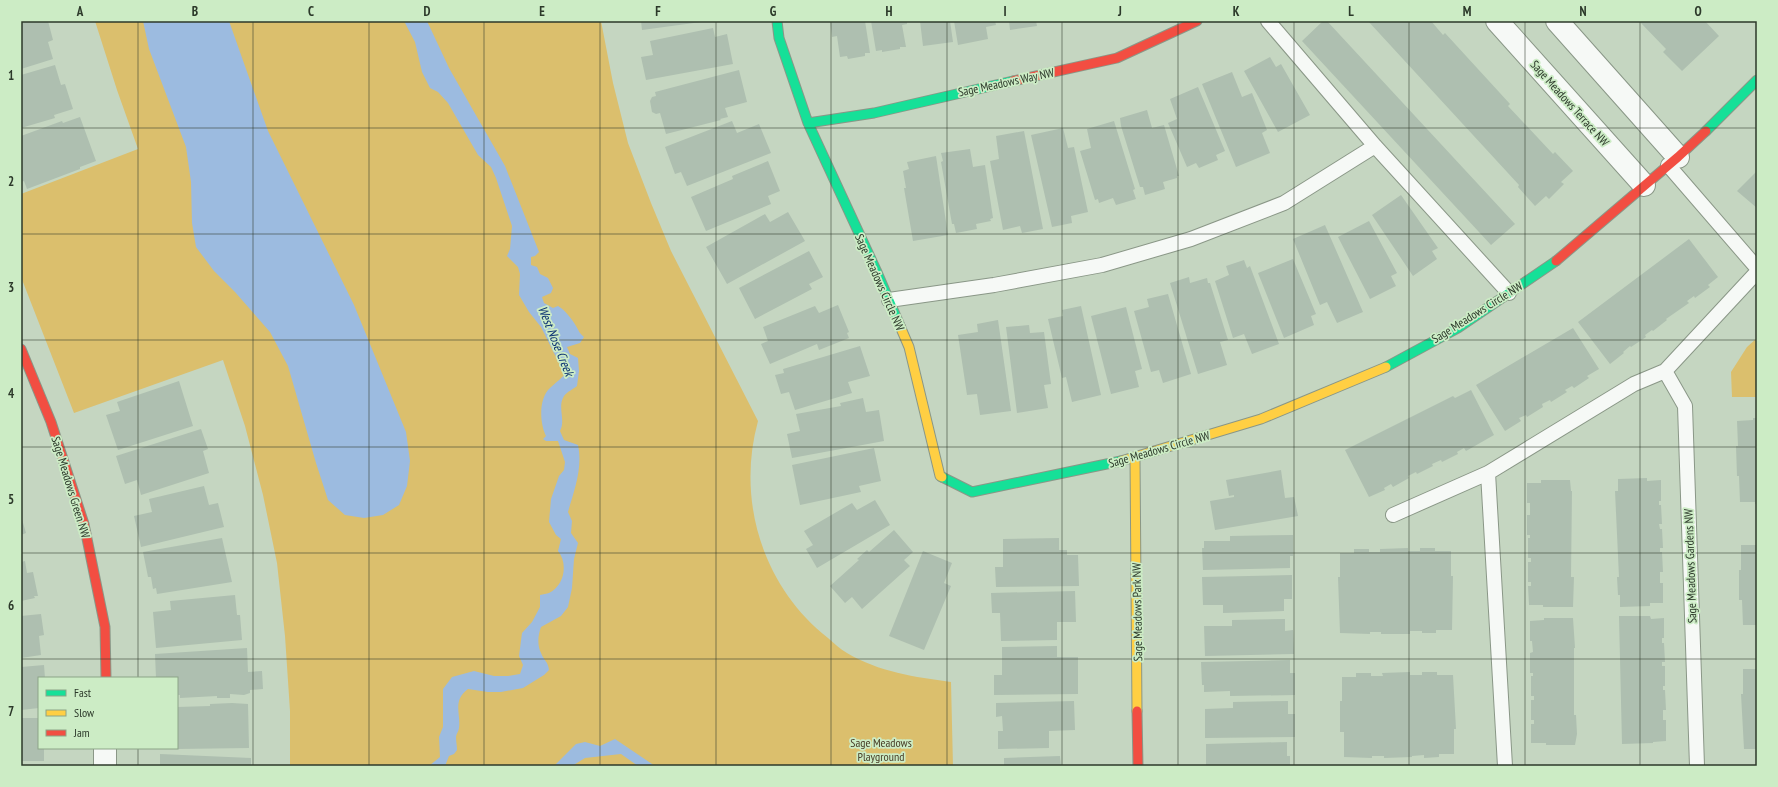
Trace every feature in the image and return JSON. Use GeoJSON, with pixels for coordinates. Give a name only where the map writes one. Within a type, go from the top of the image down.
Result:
{"type":"FeatureCollection","features":[{"type":"Feature","properties":{"kind":"street","name":"Sage Meadows Circle NW"},"geometry":{"type":"LineString","coordinates":[[777,21],[779,38],[808,123],[909,347],[940,476],[972,492],[1135,458],[1261,419],[1378,371],[1458,328],[1554,262],[1673,161],[1723,115],[1757,80]]}},
{"type":"Feature","properties":{"kind":"street","name":"Sage Meadows Way NW"},"geometry":{"type":"LineString","coordinates":[[808,123],[874,113],[952,94],[1117,58],[1197,21]]}},
{"type":"Feature","properties":{"kind":"street","name":"Sage Meadows Terrace NW"},"geometry":{"type":"LineString","coordinates":[[1496,21],[1644,185]]}},
{"type":"Feature","properties":{"kind":"street"},"geometry":{"type":"LineString","coordinates":[[1557,21],[1673,161]]}},
{"type":"Feature","properties":{"kind":"street","name":"Sage Meadows Green NW"},"geometry":{"type":"LineString","coordinates":[[21,349],[51,422],[84,524],[105,627],[106,677]]}},
{"type":"Feature","properties":{"kind":"street","name":"Sage Meadows Park NW"},"geometry":{"type":"LineString","coordinates":[[1135,458],[1138,766]]}},
{"type":"Feature","properties":{"kind":"street"},"geometry":{"type":"LineString","coordinates":[[105,749],[105,766]]}},
{"type":"Feature","properties":{"kind":"lane"},"geometry":{"type":"LineString","coordinates":[[1268,21],[1375,146],[1509,293]]}},
{"type":"Feature","properties":{"kind":"lane"},"geometry":{"type":"LineString","coordinates":[[889,300],[994,285],[1102,265],[1191,239],[1284,203],[1375,146]]}},
{"type":"Feature","properties":{"kind":"lane"},"geometry":{"type":"LineString","coordinates":[[1673,161],[1757,268]]}},
{"type":"Feature","properties":{"kind":"lane"},"geometry":{"type":"LineString","coordinates":[[1393,515],[1488,473],[1634,384],[1665,371],[1757,272]]}},
{"type":"Feature","properties":{"kind":"lane","name":"Sage Meadows Gardens NW"},"geometry":{"type":"LineString","coordinates":[[1665,371],[1685,406],[1697,766]]}},
{"type":"Feature","properties":{"kind":"lane"},"geometry":{"type":"LineString","coordinates":[[1488,473],[1505,766]]}},
{"type":"Feature","properties":{"kind":"green space","name":"Sage Meadows Playground"},"geometry":{"type":"Polygon","coordinates":[[[95,21],[601,21],[613,83],[628,143],[651,203],[671,251],[758,421],[752,451],[751,481],[753,511],[760,540],[771,568],[787,594],[805,617],[839,648],[859,659],[884,669],[911,676],[951,682],[953,766],[290,766],[290,711],[285,636],[277,563],[263,495],[245,426],[223,360],[74,413],[21,277],[21,194],[138,149],[95,21]]]}},
{"type":"Feature","properties":{"kind":"green space"},"geometry":{"type":"Polygon","coordinates":[[[1757,338],[1757,397],[1732,397],[1731,372],[1747,347],[1757,338]]]}},
{"type":"Feature","properties":{"kind":"water"},"geometry":{"type":"Polygon","coordinates":[[[143,21],[229,21],[268,131],[354,305],[406,432],[410,461],[407,486],[399,505],[383,515],[364,518],[345,515],[328,500],[288,366],[270,332],[235,292],[214,271],[196,247],[192,223],[191,182],[186,147],[149,49],[143,21]]]}},
{"type":"Feature","properties":{"kind":"water","name":"West Nose Creek"},"geometry":{"type":"Polygon","coordinates":[[[404,21],[427,21],[449,68],[505,166],[539,252],[535,256],[531,257],[531,265],[537,267],[540,274],[548,278],[553,288],[551,293],[542,297],[544,303],[553,308],[558,306],[563,310],[584,337],[580,343],[567,347],[570,354],[578,358],[579,371],[577,386],[568,392],[562,400],[562,427],[560,431],[564,440],[578,445],[579,471],[568,512],[572,521],[571,533],[578,543],[574,559],[572,588],[568,607],[561,616],[541,627],[539,633],[538,643],[542,656],[548,665],[549,670],[544,675],[523,688],[501,692],[468,689],[460,698],[458,707],[459,728],[456,737],[457,750],[454,754],[449,756],[445,766],[429,766],[440,757],[439,737],[443,727],[443,689],[452,677],[474,671],[494,676],[520,674],[523,665],[519,656],[522,633],[532,622],[540,607],[540,595],[548,593],[554,589],[559,585],[562,579],[564,567],[558,551],[561,539],[556,535],[549,522],[551,499],[559,476],[564,470],[565,462],[558,441],[546,441],[543,439],[546,436],[542,425],[541,412],[543,398],[546,393],[567,371],[555,355],[541,327],[529,312],[519,295],[520,274],[518,267],[507,256],[510,249],[512,226],[491,167],[478,155],[448,103],[438,92],[430,88],[422,72],[415,42],[404,21]]]}},
{"type":"Feature","properties":{"kind":"water"},"geometry":{"type":"Polygon","coordinates":[[[615,739],[655,766],[638,766],[621,754],[585,758],[572,766],[554,766],[576,744],[585,742],[600,746],[615,739]]]}},
{"type":"Feature","properties":{"kind":"building"},"geometry":{"type":"Polygon","coordinates":[[[21,21],[48,21],[53,40],[48,42],[53,59],[21,69],[21,21]]]}},
{"type":"Feature","properties":{"kind":"building"},"geometry":{"type":"Polygon","coordinates":[[[641,21],[701,21],[701,22],[642,30],[641,21]]]}},
{"type":"Feature","properties":{"kind":"building"},"geometry":{"type":"Polygon","coordinates":[[[830,21],[865,21],[870,53],[865,53],[865,56],[848,59],[847,56],[840,57],[837,36],[832,37],[830,21]]]}},
{"type":"Feature","properties":{"kind":"building"},"geometry":{"type":"Polygon","coordinates":[[[871,21],[907,21],[907,24],[902,25],[906,47],[900,47],[900,49],[882,52],[882,50],[876,51],[871,21]]]}},
{"type":"Feature","properties":{"kind":"building"},"geometry":{"type":"Polygon","coordinates":[[[920,21],[950,21],[953,42],[923,46],[920,21]]]}},
{"type":"Feature","properties":{"kind":"building"},"geometry":{"type":"Polygon","coordinates":[[[954,21],[995,21],[996,25],[986,27],[988,39],[958,45],[954,21]]]}},
{"type":"Feature","properties":{"kind":"building"},"geometry":{"type":"Polygon","coordinates":[[[1009,21],[1036,21],[1037,26],[1010,30],[1009,21]]]}},
{"type":"Feature","properties":{"kind":"building"},"geometry":{"type":"Polygon","coordinates":[[[1323,21],[1327,21],[1515,224],[1491,245],[1302,41],[1323,21]]]}},
{"type":"Feature","properties":{"kind":"building"},"geometry":{"type":"Polygon","coordinates":[[[1368,21],[1431,21],[1443,35],[1445,33],[1510,104],[1508,106],[1553,154],[1555,152],[1573,171],[1561,182],[1564,184],[1549,199],[1546,196],[1535,206],[1518,187],[1519,185],[1368,21]]]}},
{"type":"Feature","properties":{"kind":"building"},"geometry":{"type":"Polygon","coordinates":[[[1639,21],[1705,21],[1719,36],[1682,71],[1663,52],[1666,49],[1639,21]]]}},
{"type":"Feature","properties":{"kind":"building"},"geometry":{"type":"Polygon","coordinates":[[[713,28],[715,37],[727,34],[733,64],[646,80],[641,57],[653,55],[650,41],[713,28]]]}},
{"type":"Feature","properties":{"kind":"building"},"geometry":{"type":"Polygon","coordinates":[[[1270,57],[1276,67],[1281,64],[1310,115],[1278,132],[1244,71],[1270,57]]]}},
{"type":"Feature","properties":{"kind":"building"},"geometry":{"type":"Polygon","coordinates":[[[55,65],[61,85],[65,84],[73,109],[54,115],[55,118],[21,128],[21,75],[55,65]]]}},
{"type":"Feature","properties":{"kind":"building"},"geometry":{"type":"Polygon","coordinates":[[[739,70],[747,102],[725,108],[728,117],[720,119],[721,120],[666,134],[660,113],[656,114],[652,112],[650,101],[652,97],[656,96],[655,92],[739,70]]]}},
{"type":"Feature","properties":{"kind":"building"},"geometry":{"type":"Polygon","coordinates":[[[1232,72],[1242,97],[1252,93],[1267,130],[1262,133],[1270,153],[1236,167],[1202,84],[1232,72]]]}},
{"type":"Feature","properties":{"kind":"building"},"geometry":{"type":"Polygon","coordinates":[[[1198,87],[1225,151],[1216,155],[1218,160],[1199,168],[1196,163],[1187,167],[1168,123],[1177,119],[1170,99],[1198,87]]]}},
{"type":"Feature","properties":{"kind":"building"},"geometry":{"type":"Polygon","coordinates":[[[1147,110],[1152,128],[1164,125],[1179,176],[1163,182],[1165,189],[1145,195],[1143,187],[1140,187],[1121,126],[1120,118],[1147,110]]]}},
{"type":"Feature","properties":{"kind":"building"},"geometry":{"type":"Polygon","coordinates":[[[80,117],[96,161],[80,167],[80,169],[27,189],[24,181],[21,182],[21,136],[62,121],[63,123],[80,117]]]}},
{"type":"Feature","properties":{"kind":"building"},"geometry":{"type":"Polygon","coordinates":[[[732,121],[737,133],[759,124],[771,153],[687,186],[681,172],[675,174],[665,147],[732,121]]]}},
{"type":"Feature","properties":{"kind":"building"},"geometry":{"type":"Polygon","coordinates":[[[1114,121],[1135,189],[1133,190],[1136,199],[1116,205],[1113,198],[1099,203],[1098,199],[1095,200],[1080,151],[1091,148],[1087,129],[1114,121]]]}},
{"type":"Feature","properties":{"kind":"building"},"geometry":{"type":"Polygon","coordinates":[[[1063,128],[1068,148],[1074,147],[1088,212],[1071,216],[1072,223],[1052,227],[1031,135],[1063,128]]]}},
{"type":"Feature","properties":{"kind":"building"},"geometry":{"type":"Polygon","coordinates":[[[1024,131],[1043,229],[1022,233],[1020,226],[1003,230],[990,161],[999,159],[996,136],[1024,131]]]}},
{"type":"Feature","properties":{"kind":"building"},"geometry":{"type":"Polygon","coordinates":[[[970,149],[973,167],[985,165],[993,218],[990,219],[991,221],[976,224],[977,229],[956,233],[954,224],[952,224],[941,162],[943,161],[941,153],[970,149]]]}},
{"type":"Feature","properties":{"kind":"building"},"geometry":{"type":"Polygon","coordinates":[[[936,156],[948,235],[913,241],[904,188],[906,188],[903,171],[909,169],[907,162],[936,156]]]}},
{"type":"Feature","properties":{"kind":"building"},"geometry":{"type":"Polygon","coordinates":[[[768,161],[780,191],[768,196],[771,204],[706,231],[691,197],[733,179],[732,176],[768,161]]]}},
{"type":"Feature","properties":{"kind":"building"},"geometry":{"type":"Polygon","coordinates":[[[1757,171],[1757,208],[1737,191],[1757,171]]]}},
{"type":"Feature","properties":{"kind":"building"},"geometry":{"type":"Polygon","coordinates":[[[1401,195],[1438,248],[1432,251],[1437,259],[1413,276],[1372,215],[1401,195]]]}},
{"type":"Feature","properties":{"kind":"building"},"geometry":{"type":"Polygon","coordinates":[[[788,212],[805,241],[727,284],[706,247],[765,214],[770,222],[788,212]]]}},
{"type":"Feature","properties":{"kind":"building"},"geometry":{"type":"Polygon","coordinates":[[[1369,221],[1397,273],[1391,276],[1396,286],[1370,299],[1338,237],[1369,221]]]}},
{"type":"Feature","properties":{"kind":"building"},"geometry":{"type":"Polygon","coordinates":[[[1325,225],[1363,312],[1337,323],[1327,302],[1320,305],[1293,239],[1325,225]]]}},
{"type":"Feature","properties":{"kind":"building"},"geometry":{"type":"Polygon","coordinates":[[[1689,239],[1718,277],[1708,285],[1710,287],[1695,298],[1694,296],[1687,301],[1689,303],[1666,319],[1667,320],[1653,331],[1652,330],[1645,335],[1646,337],[1631,347],[1630,346],[1610,364],[1578,322],[1689,239]]]}},
{"type":"Feature","properties":{"kind":"building"},"geometry":{"type":"Polygon","coordinates":[[[809,251],[823,277],[809,284],[812,289],[755,319],[739,288],[809,251]]]}},
{"type":"Feature","properties":{"kind":"building"},"geometry":{"type":"Polygon","coordinates":[[[1293,259],[1316,314],[1311,316],[1314,325],[1284,338],[1258,273],[1293,259]]]}},
{"type":"Feature","properties":{"kind":"building"},"geometry":{"type":"Polygon","coordinates":[[[1244,260],[1247,268],[1250,266],[1279,344],[1252,354],[1244,334],[1233,338],[1215,281],[1229,275],[1226,266],[1244,260]]]}},
{"type":"Feature","properties":{"kind":"building"},"geometry":{"type":"Polygon","coordinates":[[[1189,277],[1190,283],[1207,278],[1208,283],[1210,283],[1228,340],[1220,342],[1227,365],[1198,374],[1170,283],[1189,277]]]}},
{"type":"Feature","properties":{"kind":"building"},"geometry":{"type":"Polygon","coordinates":[[[1168,294],[1191,374],[1163,383],[1159,370],[1151,372],[1134,311],[1149,307],[1147,299],[1168,294]]]}},
{"type":"Feature","properties":{"kind":"building"},"geometry":{"type":"Polygon","coordinates":[[[838,305],[849,332],[847,333],[849,338],[819,350],[817,344],[770,364],[761,344],[768,341],[763,327],[815,306],[819,313],[838,305]]]}},
{"type":"Feature","properties":{"kind":"building"},"geometry":{"type":"Polygon","coordinates":[[[1081,306],[1101,395],[1072,402],[1066,377],[1062,378],[1048,319],[1063,316],[1062,310],[1081,306]]]}},
{"type":"Feature","properties":{"kind":"building"},"geometry":{"type":"Polygon","coordinates":[[[1126,307],[1142,369],[1135,371],[1139,387],[1111,394],[1091,316],[1126,307]]]}},
{"type":"Feature","properties":{"kind":"building"},"geometry":{"type":"Polygon","coordinates":[[[998,320],[1011,411],[980,415],[977,394],[967,395],[958,335],[978,332],[977,324],[998,320]]]}},
{"type":"Feature","properties":{"kind":"building"},"geometry":{"type":"Polygon","coordinates":[[[1029,325],[1030,333],[1044,332],[1051,384],[1044,385],[1048,408],[1017,413],[1006,327],[1029,325]]]}},
{"type":"Feature","properties":{"kind":"building"},"geometry":{"type":"Polygon","coordinates":[[[1573,328],[1599,369],[1587,376],[1589,378],[1574,388],[1572,386],[1565,390],[1567,392],[1551,402],[1550,400],[1542,404],[1543,407],[1527,417],[1526,415],[1519,418],[1521,421],[1505,431],[1476,385],[1573,328]]]}},
{"type":"Feature","properties":{"kind":"building"},"geometry":{"type":"Polygon","coordinates":[[[860,346],[870,376],[848,382],[852,393],[795,410],[789,392],[781,394],[775,375],[784,373],[783,369],[860,346]]]}},
{"type":"Feature","properties":{"kind":"building"},"geometry":{"type":"Polygon","coordinates":[[[179,381],[193,426],[118,450],[106,415],[120,411],[117,402],[179,381]]]}},
{"type":"Feature","properties":{"kind":"building"},"geometry":{"type":"Polygon","coordinates":[[[1471,390],[1494,435],[1466,451],[1464,448],[1457,452],[1458,454],[1442,462],[1441,460],[1432,464],[1433,466],[1417,474],[1416,472],[1408,476],[1409,478],[1393,487],[1391,484],[1384,488],[1385,490],[1369,497],[1345,450],[1453,396],[1455,398],[1471,390]]]}},
{"type":"Feature","properties":{"kind":"building"},"geometry":{"type":"Polygon","coordinates":[[[863,398],[866,412],[879,410],[884,441],[792,458],[787,434],[800,431],[796,414],[841,406],[840,403],[863,398]]]}},
{"type":"Feature","properties":{"kind":"building"},"geometry":{"type":"Polygon","coordinates":[[[1753,418],[1757,418],[1757,504],[1755,504],[1755,502],[1740,502],[1739,476],[1737,476],[1737,421],[1753,420],[1753,418]]]}},
{"type":"Feature","properties":{"kind":"building"},"geometry":{"type":"Polygon","coordinates":[[[201,429],[208,449],[203,451],[209,473],[141,495],[137,480],[125,484],[116,456],[201,429]]]}},
{"type":"Feature","properties":{"kind":"building"},"geometry":{"type":"Polygon","coordinates":[[[874,448],[881,481],[859,486],[861,492],[800,505],[792,465],[874,448]]]}},
{"type":"Feature","properties":{"kind":"building"},"geometry":{"type":"Polygon","coordinates":[[[1281,470],[1285,498],[1294,497],[1298,516],[1215,530],[1210,501],[1234,497],[1234,495],[1229,496],[1226,480],[1281,470]]]}},
{"type":"Feature","properties":{"kind":"building"},"geometry":{"type":"Polygon","coordinates":[[[1647,478],[1647,481],[1661,480],[1661,501],[1659,501],[1659,505],[1661,505],[1662,524],[1659,524],[1660,529],[1662,529],[1663,548],[1660,548],[1660,552],[1662,552],[1663,572],[1660,572],[1660,583],[1663,583],[1663,603],[1650,603],[1650,606],[1620,607],[1617,577],[1619,577],[1615,491],[1618,491],[1618,479],[1647,478]]]}},
{"type":"Feature","properties":{"kind":"building"},"geometry":{"type":"Polygon","coordinates":[[[1541,480],[1570,480],[1572,491],[1571,577],[1574,577],[1573,607],[1543,607],[1543,605],[1529,605],[1528,586],[1531,586],[1531,582],[1528,582],[1528,562],[1531,562],[1531,558],[1528,558],[1528,538],[1530,538],[1530,535],[1527,535],[1527,515],[1530,515],[1530,503],[1527,503],[1527,483],[1541,483],[1541,480]]]}},
{"type":"Feature","properties":{"kind":"building"},"geometry":{"type":"Polygon","coordinates":[[[204,486],[209,505],[218,503],[224,527],[141,547],[134,516],[152,512],[149,499],[204,486]]]}},
{"type":"Feature","properties":{"kind":"building"},"geometry":{"type":"Polygon","coordinates":[[[875,500],[890,525],[817,568],[806,549],[813,545],[804,531],[852,503],[857,510],[875,500]]]}},
{"type":"Feature","properties":{"kind":"building"},"geometry":{"type":"Polygon","coordinates":[[[21,516],[26,533],[21,535],[21,516]]]}},
{"type":"Feature","properties":{"kind":"building"},"geometry":{"type":"Polygon","coordinates":[[[894,530],[913,552],[904,560],[910,566],[862,609],[852,597],[845,603],[830,586],[859,560],[857,559],[867,550],[869,552],[894,530]]]}},
{"type":"Feature","properties":{"kind":"building"},"geometry":{"type":"Polygon","coordinates":[[[1293,535],[1293,556],[1290,556],[1290,568],[1203,570],[1202,548],[1204,548],[1204,541],[1230,541],[1230,536],[1293,535]]]}},
{"type":"Feature","properties":{"kind":"building"},"geometry":{"type":"Polygon","coordinates":[[[222,538],[232,582],[157,594],[156,588],[153,589],[151,577],[148,577],[143,552],[222,538]]]}},
{"type":"Feature","properties":{"kind":"building"},"geometry":{"type":"Polygon","coordinates":[[[1059,538],[1059,550],[1067,550],[1067,555],[1078,555],[1079,586],[996,587],[995,567],[1003,567],[1003,539],[1059,538]]]}},
{"type":"Feature","properties":{"kind":"building"},"geometry":{"type":"Polygon","coordinates":[[[1741,545],[1757,545],[1757,625],[1743,625],[1742,600],[1739,600],[1741,545]]]}},
{"type":"Feature","properties":{"kind":"building"},"geometry":{"type":"Polygon","coordinates":[[[1408,548],[1408,551],[1420,551],[1420,548],[1435,548],[1435,551],[1451,551],[1451,576],[1453,576],[1452,630],[1436,630],[1436,633],[1410,631],[1410,634],[1381,634],[1381,632],[1370,632],[1370,634],[1340,633],[1338,577],[1340,577],[1340,553],[1354,553],[1354,549],[1369,549],[1369,552],[1380,552],[1380,549],[1408,548]]]}},
{"type":"Feature","properties":{"kind":"building"},"geometry":{"type":"Polygon","coordinates":[[[923,551],[952,563],[944,583],[951,586],[924,650],[889,636],[923,551]]]}},
{"type":"Feature","properties":{"kind":"building"},"geometry":{"type":"Polygon","coordinates":[[[25,561],[27,573],[33,572],[38,596],[21,601],[21,562],[25,561]]]}},
{"type":"Feature","properties":{"kind":"building"},"geometry":{"type":"Polygon","coordinates":[[[1292,575],[1292,599],[1284,599],[1284,611],[1223,613],[1223,605],[1203,605],[1202,577],[1292,575]]]}},
{"type":"Feature","properties":{"kind":"building"},"geometry":{"type":"Polygon","coordinates":[[[1075,591],[1076,622],[1057,622],[1057,640],[1001,641],[1000,613],[992,613],[991,593],[1075,591]]]}},
{"type":"Feature","properties":{"kind":"building"},"geometry":{"type":"Polygon","coordinates":[[[235,595],[237,615],[240,615],[242,640],[156,648],[153,612],[171,610],[170,601],[235,595]]]}},
{"type":"Feature","properties":{"kind":"building"},"geometry":{"type":"Polygon","coordinates":[[[41,614],[44,635],[39,636],[41,655],[21,658],[21,616],[41,614]]]}},
{"type":"Feature","properties":{"kind":"building"},"geometry":{"type":"Polygon","coordinates":[[[1619,616],[1650,616],[1651,619],[1664,618],[1664,638],[1662,638],[1662,643],[1664,643],[1665,662],[1662,662],[1662,666],[1665,666],[1665,686],[1663,686],[1663,690],[1665,690],[1666,710],[1663,710],[1663,720],[1666,720],[1666,741],[1622,744],[1619,616]]]}},
{"type":"Feature","properties":{"kind":"building"},"geometry":{"type":"Polygon","coordinates":[[[1544,618],[1573,618],[1575,648],[1574,715],[1576,715],[1577,734],[1575,745],[1546,745],[1546,743],[1531,743],[1531,724],[1534,724],[1534,720],[1531,720],[1531,700],[1534,700],[1534,696],[1531,696],[1531,676],[1533,676],[1533,673],[1530,673],[1530,653],[1533,652],[1532,641],[1530,641],[1530,621],[1544,620],[1544,618]]]}},
{"type":"Feature","properties":{"kind":"building"},"geometry":{"type":"Polygon","coordinates":[[[1285,619],[1285,631],[1293,630],[1294,654],[1205,656],[1204,626],[1232,626],[1232,620],[1285,619]]]}},
{"type":"Feature","properties":{"kind":"building"},"geometry":{"type":"Polygon","coordinates":[[[1057,646],[1057,657],[1078,657],[1078,694],[994,695],[994,675],[1002,675],[1002,647],[1057,646]]]}},
{"type":"Feature","properties":{"kind":"building"},"geometry":{"type":"Polygon","coordinates":[[[247,648],[248,672],[262,671],[263,689],[250,690],[250,693],[244,695],[230,694],[230,698],[217,698],[217,696],[180,698],[180,695],[178,695],[178,677],[156,677],[155,654],[247,648]]]}},
{"type":"Feature","properties":{"kind":"building"},"geometry":{"type":"Polygon","coordinates":[[[1290,660],[1290,673],[1295,673],[1295,695],[1230,696],[1230,691],[1204,692],[1204,685],[1202,685],[1201,662],[1290,660]]]}},
{"type":"Feature","properties":{"kind":"building"},"geometry":{"type":"Polygon","coordinates":[[[44,665],[45,677],[38,677],[38,708],[21,710],[21,667],[44,665]]]}},
{"type":"Feature","properties":{"kind":"building"},"geometry":{"type":"Polygon","coordinates":[[[1743,669],[1757,669],[1757,749],[1744,749],[1741,694],[1743,694],[1743,669]]]}},
{"type":"Feature","properties":{"kind":"building"},"geometry":{"type":"Polygon","coordinates":[[[1410,672],[1410,675],[1422,675],[1422,672],[1437,672],[1437,675],[1453,675],[1456,729],[1454,729],[1454,754],[1439,754],[1439,757],[1424,758],[1424,755],[1384,758],[1384,756],[1372,756],[1372,758],[1344,757],[1344,732],[1340,732],[1342,677],[1356,677],[1356,673],[1371,673],[1371,676],[1383,676],[1382,673],[1410,672]]]}},
{"type":"Feature","properties":{"kind":"building"},"geometry":{"type":"Polygon","coordinates":[[[1074,701],[1075,730],[1049,731],[1049,748],[998,749],[998,731],[1003,731],[1002,716],[996,717],[996,703],[1074,701]]]}},
{"type":"Feature","properties":{"kind":"building"},"geometry":{"type":"Polygon","coordinates":[[[1288,701],[1288,714],[1295,714],[1295,737],[1205,738],[1205,709],[1233,708],[1233,702],[1288,701]]]}},
{"type":"Feature","properties":{"kind":"building"},"geometry":{"type":"Polygon","coordinates":[[[210,704],[248,704],[249,748],[178,749],[178,707],[210,706],[210,704]]]}},
{"type":"Feature","properties":{"kind":"building"},"geometry":{"type":"Polygon","coordinates":[[[21,718],[38,718],[38,749],[44,749],[44,761],[21,761],[21,718]]]}},
{"type":"Feature","properties":{"kind":"building"},"geometry":{"type":"Polygon","coordinates":[[[1287,742],[1287,756],[1290,756],[1290,766],[1206,766],[1206,744],[1287,742]]]}},
{"type":"Feature","properties":{"kind":"building"},"geometry":{"type":"Polygon","coordinates":[[[160,754],[251,758],[251,766],[160,766],[160,754]]]}},
{"type":"Feature","properties":{"kind":"building"},"geometry":{"type":"Polygon","coordinates":[[[1060,756],[1061,766],[1004,766],[1004,758],[1060,756]]]}},
{"type":"Feature","properties":{"kind":"traffic: fast"},"geometry":{"type":"LineString","coordinates":[[777,21],[779,38],[808,123],[876,270],[900,326]]}},
{"type":"Feature","properties":{"kind":"traffic: fast"},"geometry":{"type":"LineString","coordinates":[[1706,131],[1757,80]]}},
{"type":"Feature","properties":{"kind":"traffic: fast"},"geometry":{"type":"LineString","coordinates":[[808,123],[874,113],[1013,81]]}},
{"type":"Feature","properties":{"kind":"traffic: fast"},"geometry":{"type":"LineString","coordinates":[[1386,367],[1458,328],[1556,261]]}},
{"type":"Feature","properties":{"kind":"traffic: fast"},"geometry":{"type":"LineString","coordinates":[[942,477],[972,492],[1121,461]]}},
{"type":"Feature","properties":{"kind":"traffic: slow"},"geometry":{"type":"LineString","coordinates":[[900,326],[909,347],[940,476],[942,477]]}},
{"type":"Feature","properties":{"kind":"traffic: slow"},"geometry":{"type":"LineString","coordinates":[[1121,461],[1261,419],[1386,367]]}},
{"type":"Feature","properties":{"kind":"traffic: slow"},"geometry":{"type":"LineString","coordinates":[[1135,458],[1137,711]]}},
{"type":"Feature","properties":{"kind":"traffic: jam"},"geometry":{"type":"LineString","coordinates":[[1013,81],[1117,58],[1197,21]]}},
{"type":"Feature","properties":{"kind":"traffic: jam"},"geometry":{"type":"LineString","coordinates":[[1556,261],[1678,157],[1706,131]]}},
{"type":"Feature","properties":{"kind":"traffic: jam"},"geometry":{"type":"LineString","coordinates":[[21,349],[51,422],[84,524],[105,627],[106,677]]}},
{"type":"Feature","properties":{"kind":"traffic: jam"},"geometry":{"type":"LineString","coordinates":[[1137,711],[1138,766]]}}]}
